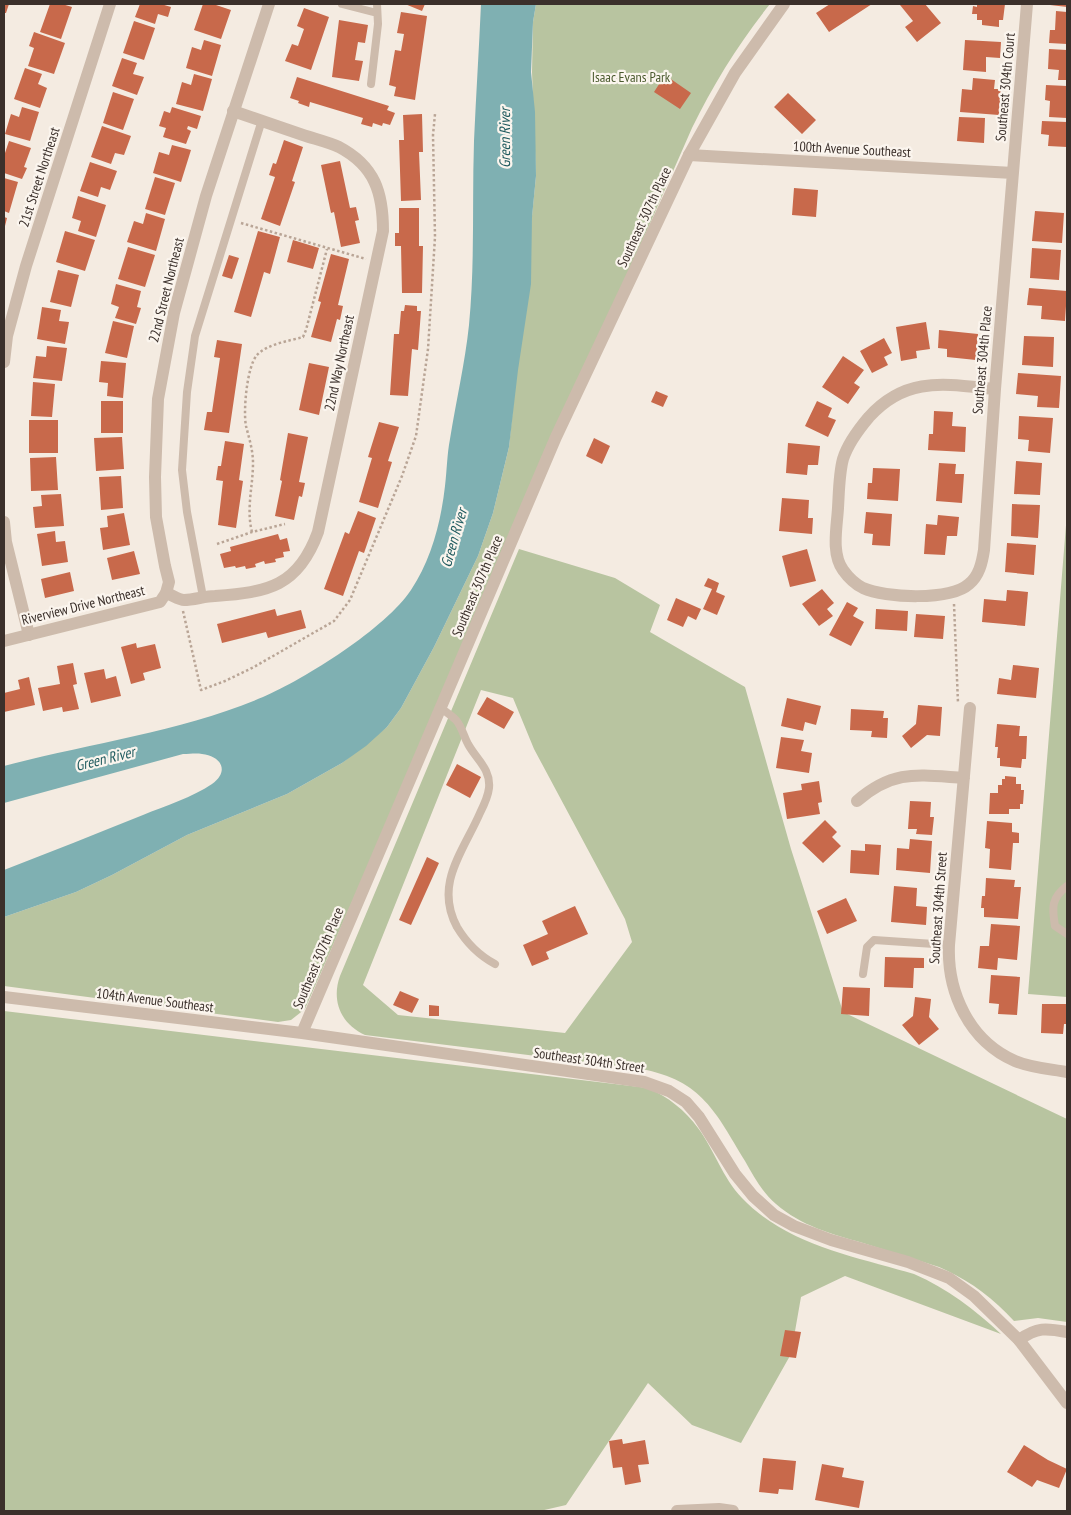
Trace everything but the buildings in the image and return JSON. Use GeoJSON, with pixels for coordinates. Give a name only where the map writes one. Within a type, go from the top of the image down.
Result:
{"type":"FeatureCollection","features":[{"type":"Feature","properties":{"kind":"street","name":"21st Street Northeast"},"geometry":{"type":"LineString","coordinates":[[4,362],[7,336],[26,266],[110,4]]}},
{"type":"Feature","properties":{"kind":"street","name":"22nd Street Northeast"},"geometry":{"type":"LineString","coordinates":[[166,593],[169,582],[156,517],[155,477],[158,399],[174,313],[206,196],[269,4]]}},
{"type":"Feature","properties":{"kind":"street","name":"Southeast 307th Place"},"geometry":{"type":"LineString","coordinates":[[302,1033],[556,437],[689,156],[735,73],[784,4]]}},
{"type":"Feature","properties":{"kind":"street","name":"Southeast 304th Court"},"geometry":{"type":"LineString","coordinates":[[1013,172],[1028,4]]}},
{"type":"Feature","properties":{"kind":"street","name":"22nd Way Northeast"},"geometry":{"type":"LineString","coordinates":[[183,600],[240,594],[279,584],[300,569],[312,550],[318,532],[383,231],[383,209],[380,194],[368,171],[356,158],[338,147],[233,110]]}},
{"type":"Feature","properties":{"kind":"street","name":"100th Avenue Southeast"},"geometry":{"type":"LineString","coordinates":[[689,156],[1013,172]]}},
{"type":"Feature","properties":{"kind":"street","name":"Southeast 304th Place"},"geometry":{"type":"LineString","coordinates":[[954,592],[964,588],[972,581],[980,568],[984,550],[1013,172]]}},
{"type":"Feature","properties":{"kind":"street"},"geometry":{"type":"LineString","coordinates":[[954,592],[943,595],[919,596],[884,593],[862,587],[849,577],[839,564],[836,552],[842,460],[853,437],[879,407],[900,392],[917,387],[954,385],[995,389]]}},
{"type":"Feature","properties":{"kind":"street"},"geometry":{"type":"LineString","coordinates":[[4,522],[6,542],[29,634]]}},
{"type":"Feature","properties":{"kind":"street"},"geometry":{"type":"LineString","coordinates":[[166,593],[183,600]]}},
{"type":"Feature","properties":{"kind":"street","name":"Riverview Drive Northeast"},"geometry":{"type":"LineString","coordinates":[[4,641],[160,602],[166,593]]}},
{"type":"Feature","properties":{"kind":"street","name":"Southeast 304th Street"},"geometry":{"type":"LineString","coordinates":[[970,708],[948,958],[952,985],[966,1016],[978,1034],[994,1048],[1014,1060],[1032,1066],[1067,1072]]}},
{"type":"Feature","properties":{"kind":"street"},"geometry":{"type":"LineString","coordinates":[[857,801],[881,783],[904,776],[964,778]]}},
{"type":"Feature","properties":{"kind":"street","name":"104th Avenue Southeast"},"geometry":{"type":"LineString","coordinates":[[4,997],[302,1033]]}},
{"type":"Feature","properties":{"kind":"street","name":"Southeast 304th Street"},"geometry":{"type":"LineString","coordinates":[[302,1033],[644,1082],[669,1091],[686,1102],[699,1116],[735,1174],[753,1196],[774,1215],[794,1226],[831,1240],[908,1262],[949,1278],[974,1296],[1019,1340],[1067,1403]]}},
{"type":"Feature","properties":{"kind":"street"},"geometry":{"type":"LineString","coordinates":[[1019,1340],[1032,1331],[1050,1329],[1067,1332]]}},
{"type":"Feature","properties":{"kind":"street"},"geometry":{"type":"LineString","coordinates":[[677,1511],[719,1509],[733,1511]]}},
{"type":"Feature","properties":{"kind":"lane"},"geometry":{"type":"LineString","coordinates":[[342,4],[377,13]]}},
{"type":"Feature","properties":{"kind":"lane"},"geometry":{"type":"LineString","coordinates":[[371,84],[378,24],[377,4]]}},
{"type":"Feature","properties":{"kind":"lane"},"geometry":{"type":"LineString","coordinates":[[203,597],[187,512],[182,470],[187,392],[194,336],[262,120]]}},
{"type":"Feature","properties":{"kind":"lane"},"geometry":{"type":"LineString","coordinates":[[442,708],[457,721],[469,746],[484,767],[488,776],[489,787],[486,800],[451,876],[448,901],[452,917],[460,932],[476,950],[495,964]]}},
{"type":"Feature","properties":{"kind":"lane"},"geometry":{"type":"LineString","coordinates":[[1067,886],[1059,892],[1052,908],[1055,926],[1067,934]]}},
{"type":"Feature","properties":{"kind":"lane"},"geometry":{"type":"LineString","coordinates":[[863,974],[867,947],[874,940],[949,945]]}},
{"type":"Feature","properties":{"kind":"path"},"geometry":{"type":"LineString","coordinates":[[183,600],[183,616],[201,690],[225,682],[254,667],[334,621],[350,600],[402,476],[416,436],[428,349],[435,237],[433,135],[435,114]]}},
{"type":"Feature","properties":{"kind":"path"},"geometry":{"type":"LineString","coordinates":[[230,220],[377,262]]}},
{"type":"Feature","properties":{"kind":"path"},"geometry":{"type":"LineString","coordinates":[[252,532],[250,497],[253,460],[245,408],[252,363],[257,354],[267,348],[303,337],[326,248]]}},
{"type":"Feature","properties":{"kind":"path"},"geometry":{"type":"LineString","coordinates":[[217,544],[252,532],[285,524]]}},
{"type":"Feature","properties":{"kind":"path"},"geometry":{"type":"LineString","coordinates":[[954,592],[958,708],[970,708]]}},
{"type":"Feature","properties":{"kind":"green space","name":"Isaac Evans Park"},"geometry":{"type":"Polygon","coordinates":[[[536,4],[770,4],[728,64],[692,128],[305,1009],[291,1020],[278,1022],[4,986],[4,917],[76,892],[187,835],[287,794],[342,763],[387,727],[401,708],[434,647],[478,556],[493,513],[509,447],[536,176],[532,72],[533,22],[536,4]]]}},
{"type":"Feature","properties":{"kind":"green space"},"geometry":{"type":"Polygon","coordinates":[[[1067,513],[1067,997],[1028,994],[1067,513]]]}},
{"type":"Feature","properties":{"kind":"green space"},"geometry":{"type":"Polygon","coordinates":[[[519,549],[615,578],[660,605],[650,632],[745,687],[791,849],[843,1012],[1067,1119],[1067,1322],[1038,1318],[1014,1321],[980,1290],[950,1272],[828,1233],[806,1224],[786,1212],[762,1189],[725,1128],[705,1101],[679,1081],[662,1074],[641,1069],[365,1035],[350,1025],[340,1011],[337,994],[340,976],[519,549]],[[481,690],[363,985],[398,1015],[565,1033],[632,942],[625,919],[534,749],[513,698],[481,690]]]}},
{"type":"Feature","properties":{"kind":"green space"},"geometry":{"type":"Polygon","coordinates":[[[4,1011],[648,1088],[676,1105],[688,1115],[704,1137],[735,1190],[760,1214],[779,1227],[822,1247],[914,1274],[960,1300],[1001,1334],[845,1276],[801,1297],[791,1354],[741,1443],[692,1425],[648,1383],[566,1505],[540,1511],[4,1511],[4,1011]]]}},
{"type":"Feature","properties":{"kind":"water","name":"Green River"},"geometry":{"type":"Polygon","coordinates":[[[481,4],[536,4],[533,22],[531,72],[535,112],[536,176],[532,217],[531,284],[509,447],[493,513],[478,556],[434,647],[401,708],[387,727],[366,746],[342,763],[287,794],[187,835],[76,892],[4,917],[4,870],[188,797],[212,784],[218,779],[222,769],[218,761],[209,755],[183,754],[4,803],[4,766],[167,728],[232,709],[263,697],[322,665],[364,636],[399,605],[418,578],[434,540],[441,513],[449,445],[469,325],[473,256],[474,141],[481,4]]]}}]}
